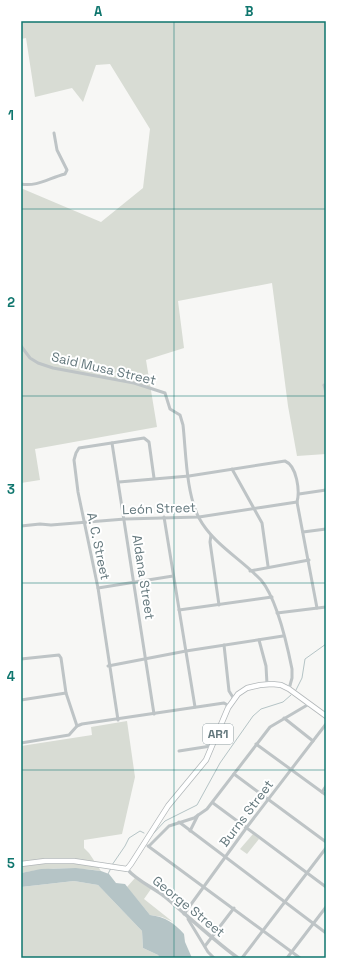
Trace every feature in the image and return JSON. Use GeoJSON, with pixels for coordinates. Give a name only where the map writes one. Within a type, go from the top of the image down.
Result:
{"type":"FeatureCollection","features":[{"type":"Feature","properties":{"kind":"highway","name":"AR1"},"geometry":{"type":"LineString","coordinates":[[127,869],[132,864],[144,842],[168,806],[206,760],[229,706],[234,699],[247,688],[267,684],[281,685],[289,689],[326,716]]}},
{"type":"Feature","properties":{"kind":"highway"},"geometry":{"type":"LineString","coordinates":[[21,864],[65,861],[127,869]]}},
{"type":"Feature","properties":{"kind":"street"},"geometry":{"type":"LineString","coordinates":[[21,184],[33,186],[49,178],[65,174],[67,170],[57,150],[54,133]]}},
{"type":"Feature","properties":{"kind":"street","name":"Said Musa Street"},"geometry":{"type":"LineString","coordinates":[[21,346],[30,358],[38,363],[53,368],[134,383],[165,393],[170,409],[180,415],[183,425],[192,499],[199,517],[211,535],[261,581],[272,597],[292,669],[292,678],[289,689]]}},
{"type":"Feature","properties":{"kind":"street"},"geometry":{"type":"LineString","coordinates":[[324,385],[326,393]]}},
{"type":"Feature","properties":{"kind":"street","name":"A. C. Street"},"geometry":{"type":"LineString","coordinates":[[118,720],[108,666],[98,588],[77,486],[74,460],[76,453],[80,448],[144,438],[149,442],[154,478]]}},
{"type":"Feature","properties":{"kind":"street","name":"Aldana Street"},"geometry":{"type":"LineString","coordinates":[[112,443],[125,519],[154,714]]}},
{"type":"Feature","properties":{"kind":"street"},"geometry":{"type":"LineString","coordinates":[[119,482],[189,476],[285,461],[289,463],[293,469],[299,494],[297,502],[317,608]]}},
{"type":"Feature","properties":{"kind":"street"},"geometry":{"type":"LineString","coordinates":[[232,469],[262,523],[268,566]]}},
{"type":"Feature","properties":{"kind":"street"},"geometry":{"type":"LineString","coordinates":[[299,494],[326,490]]}},
{"type":"Feature","properties":{"kind":"street","name":"León Street"},"geometry":{"type":"LineString","coordinates":[[21,526],[164,517],[199,517],[297,502]]}},
{"type":"Feature","properties":{"kind":"street"},"geometry":{"type":"LineString","coordinates":[[164,517],[195,707]]}},
{"type":"Feature","properties":{"kind":"street"},"geometry":{"type":"LineString","coordinates":[[303,532],[326,529]]}},
{"type":"Feature","properties":{"kind":"street"},"geometry":{"type":"LineString","coordinates":[[211,535],[210,542],[219,605]]}},
{"type":"Feature","properties":{"kind":"street"},"geometry":{"type":"LineString","coordinates":[[250,571],[268,566],[309,560]]}},
{"type":"Feature","properties":{"kind":"street"},"geometry":{"type":"LineString","coordinates":[[98,588],[134,581],[173,576]]}},
{"type":"Feature","properties":{"kind":"street"},"geometry":{"type":"LineString","coordinates":[[180,610],[272,597]]}},
{"type":"Feature","properties":{"kind":"street"},"geometry":{"type":"LineString","coordinates":[[277,613],[326,607]]}},
{"type":"Feature","properties":{"kind":"street"},"geometry":{"type":"LineString","coordinates":[[108,666],[186,651],[283,636]]}},
{"type":"Feature","properties":{"kind":"street"},"geometry":{"type":"LineString","coordinates":[[259,640],[266,666],[267,684]]}},
{"type":"Feature","properties":{"kind":"street"},"geometry":{"type":"LineString","coordinates":[[224,645],[229,691],[234,699]]}},
{"type":"Feature","properties":{"kind":"street"},"geometry":{"type":"LineString","coordinates":[[21,660],[59,655],[66,693],[77,726]]}},
{"type":"Feature","properties":{"kind":"street"},"geometry":{"type":"LineString","coordinates":[[21,700],[66,693]]}},
{"type":"Feature","properties":{"kind":"street"},"geometry":{"type":"LineString","coordinates":[[21,743],[69,735],[77,726],[224,702],[229,706]]}},
{"type":"Feature","properties":{"kind":"street"},"geometry":{"type":"LineString","coordinates":[[190,831],[198,816],[213,803],[256,744],[270,728],[284,718],[310,704]]}},
{"type":"Feature","properties":{"kind":"street"},"geometry":{"type":"LineString","coordinates":[[284,718],[313,741]]}},
{"type":"Feature","properties":{"kind":"street","name":"Burns Street"},"geometry":{"type":"LineString","coordinates":[[184,914],[247,827],[326,724]]}},
{"type":"Feature","properties":{"kind":"street"},"geometry":{"type":"LineString","coordinates":[[256,744],[326,795]]}},
{"type":"Feature","properties":{"kind":"street"},"geometry":{"type":"LineString","coordinates":[[180,751],[213,746]]}},
{"type":"Feature","properties":{"kind":"street"},"geometry":{"type":"LineString","coordinates":[[234,774],[326,842]]}},
{"type":"Feature","properties":{"kind":"street"},"geometry":{"type":"LineString","coordinates":[[322,792],[326,786]]}},
{"type":"Feature","properties":{"kind":"street"},"geometry":{"type":"LineString","coordinates":[[213,803],[326,887]]}},
{"type":"Feature","properties":{"kind":"street"},"geometry":{"type":"LineString","coordinates":[[149,846],[166,828],[198,816]]}},
{"type":"Feature","properties":{"kind":"street"},"geometry":{"type":"LineString","coordinates":[[179,822],[314,922],[326,933]]}},
{"type":"Feature","properties":{"kind":"street"},"geometry":{"type":"LineString","coordinates":[[144,842],[204,885],[300,958]]}},
{"type":"Feature","properties":{"kind":"street"},"geometry":{"type":"LineString","coordinates":[[242,958],[306,872],[326,848]]}},
{"type":"Feature","properties":{"kind":"street","name":"George Street"},"geometry":{"type":"LineString","coordinates":[[127,869],[132,875],[163,895],[188,919],[238,958]]}},
{"type":"Feature","properties":{"kind":"street"},"geometry":{"type":"LineString","coordinates":[[287,958],[326,907]]}},
{"type":"Feature","properties":{"kind":"street"},"geometry":{"type":"LineString","coordinates":[[205,946],[234,908]]}},
{"type":"Feature","properties":{"kind":"street"},"geometry":{"type":"LineString","coordinates":[[188,919],[214,958]]}},
{"type":"Feature","properties":{"kind":"shaded area"},"geometry":{"type":"Polygon","coordinates":[[[21,21],[326,21],[326,454],[297,456],[288,406],[272,283],[178,301],[184,348],[146,360],[157,427],[35,449],[40,480],[21,483],[21,189],[101,222],[143,188],[150,129],[110,64],[96,65],[83,102],[72,88],[35,97],[26,38],[21,39],[21,21]]]}},
{"type":"Feature","properties":{"kind":"shaded area"},"geometry":{"type":"Polygon","coordinates":[[[127,721],[135,777],[122,834],[84,840],[84,848],[101,871],[61,868],[21,873],[21,746],[92,735],[91,727],[127,721]]]}},
{"type":"Feature","properties":{"kind":"shaded area"},"geometry":{"type":"Polygon","coordinates":[[[253,834],[259,839],[247,854],[240,849],[253,834]]]}},
{"type":"Feature","properties":{"kind":"shaded area"},"geometry":{"type":"Polygon","coordinates":[[[76,868],[101,871],[109,874],[116,883],[125,884],[150,915],[161,917],[169,921],[184,934],[185,942],[192,958],[160,958],[158,955],[143,948],[142,931],[98,885],[74,881],[21,887],[21,873],[41,869],[76,868]]]}},
{"type":"Feature","properties":{"kind":"shaded area"},"geometry":{"type":"Polygon","coordinates":[[[135,878],[151,889],[144,899],[173,922],[162,917],[150,915],[127,887],[135,878]]]}},
{"type":"Feature","properties":{"kind":"shaded area"},"geometry":{"type":"Polygon","coordinates":[[[74,881],[98,885],[142,931],[143,948],[158,955],[160,958],[21,958],[21,887],[74,881]]]}},
{"type":"Feature","properties":{"kind":"waterway"},"geometry":{"type":"LineString","coordinates":[[296,690],[302,678],[305,659],[326,644]]}},
{"type":"Feature","properties":{"kind":"waterway"},"geometry":{"type":"LineString","coordinates":[[152,835],[165,821],[197,805],[220,763],[253,716],[261,709],[283,702],[291,695]]}},
{"type":"Feature","properties":{"kind":"waterway"},"geometry":{"type":"LineString","coordinates":[[112,865],[129,838],[140,831],[144,833]]}},
{"type":"Feature","properties":{"kind":"waterway"},"geometry":{"type":"LineString","coordinates":[[108,874],[111,868]]}}]}
